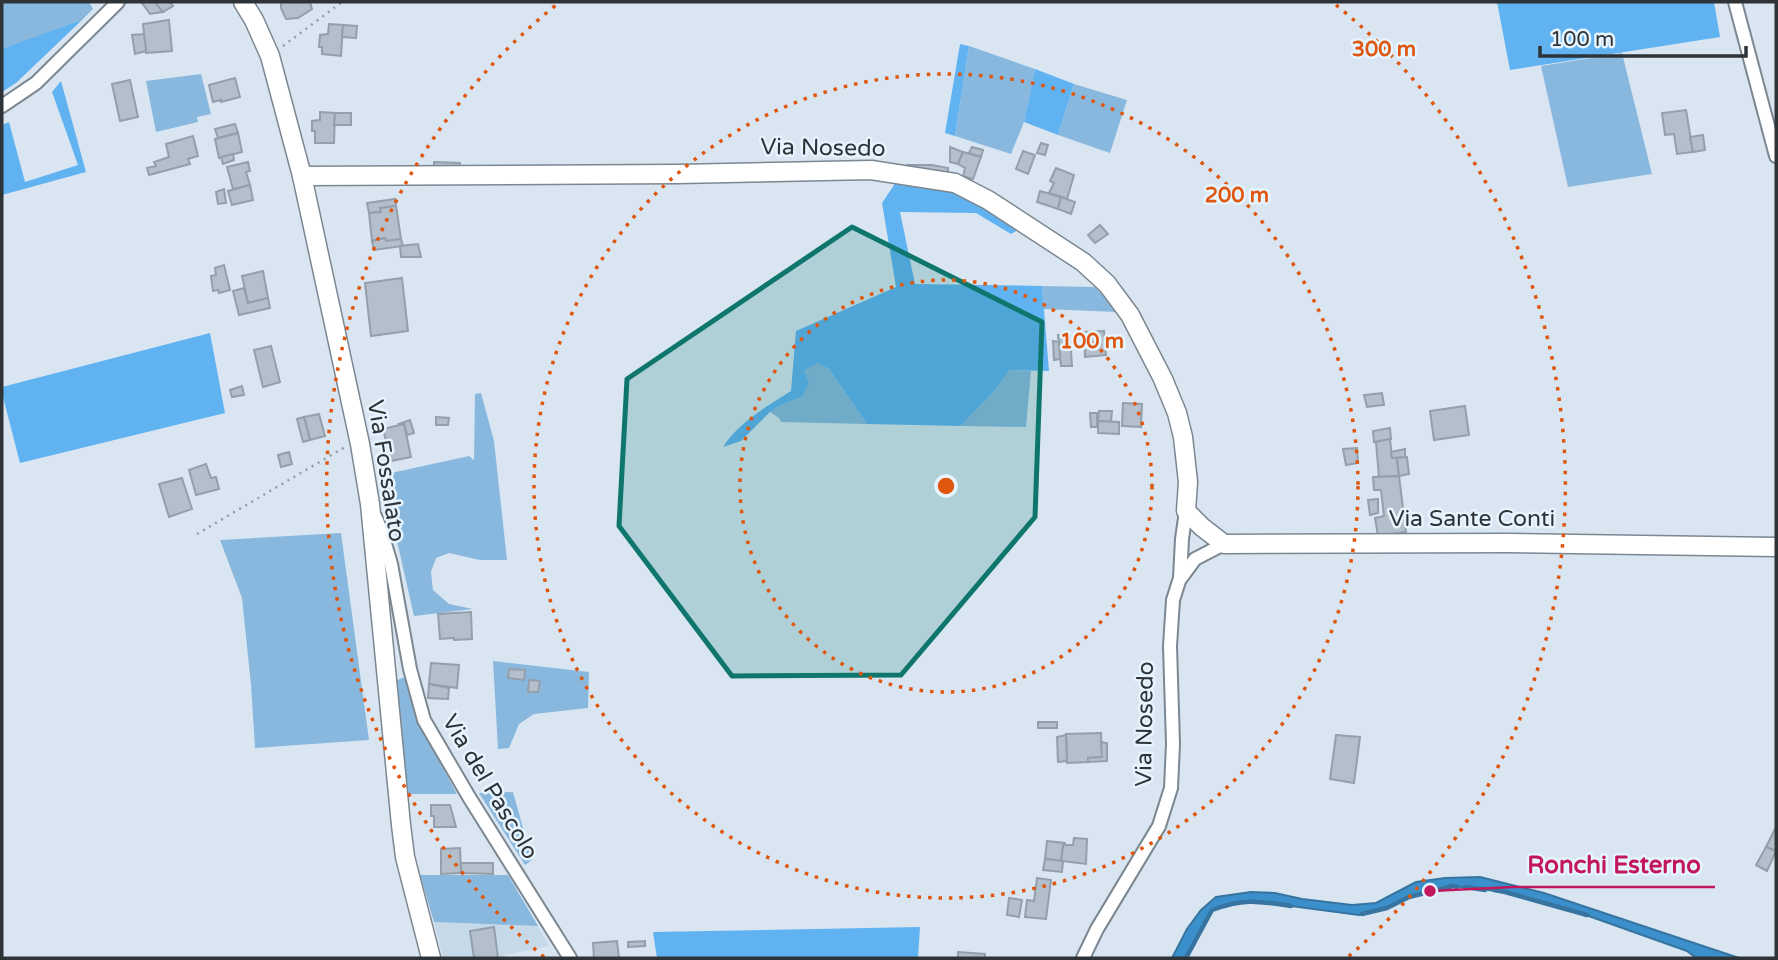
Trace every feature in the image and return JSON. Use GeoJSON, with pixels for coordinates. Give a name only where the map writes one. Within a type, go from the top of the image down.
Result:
{"type":"FeatureCollection","features":[{"type":"Feature","properties":{"kind":"street"},"geometry":{"type":"LineString","coordinates":[[2,106],[36,83],[118,2]]}},
{"type":"Feature","properties":{"kind":"street","name":"Via Fossalato"},"geometry":{"type":"LineString","coordinates":[[243,2],[270,56],[303,176],[360,443],[370,504],[402,836],[431,958]]}},
{"type":"Feature","properties":{"kind":"street"},"geometry":{"type":"LineString","coordinates":[[1735,2],[1776,156]]}},
{"type":"Feature","properties":{"kind":"street","name":"Via Nosedo"},"geometry":{"type":"LineString","coordinates":[[303,176],[871,170],[955,183],[988,200],[1083,262],[1107,284],[1130,315],[1177,413],[1187,470],[1186,511],[1180,578],[1173,600],[1170,646],[1173,744],[1171,788],[1159,826],[1097,929],[1083,958]]}},
{"type":"Feature","properties":{"kind":"street","name":"Via del Pascolo"},"geometry":{"type":"LineString","coordinates":[[370,504],[391,564],[410,669],[424,720],[570,958]]}},
{"type":"Feature","properties":{"kind":"street"},"geometry":{"type":"LineString","coordinates":[[1186,511],[1224,544]]}},
{"type":"Feature","properties":{"kind":"street","name":"Via Sante Conti"},"geometry":{"type":"LineString","coordinates":[[1180,578],[1195,559],[1224,544],[1508,543],[1776,547]]}},
{"type":"Feature","properties":{"kind":"path"},"geometry":{"type":"LineString","coordinates":[[270,56],[342,2]]}},
{"type":"Feature","properties":{"kind":"path"},"geometry":{"type":"LineString","coordinates":[[197,534],[343,448],[360,443]]}},
{"type":"Feature","properties":{"kind":"highlighted area"},"geometry":{"type":"Polygon","coordinates":[[[852,227],[1042,322],[1035,517],[901,675],[732,676],[619,526],[627,379],[852,227]]]}},
{"type":"Feature","properties":{"kind":"shaded area"},"geometry":{"type":"Polygon","coordinates":[[[2,2],[89,2],[93,9],[82,20],[2,55],[2,2]]]}},
{"type":"Feature","properties":{"kind":"shaded area"},"geometry":{"type":"Polygon","coordinates":[[[1497,2],[1714,2],[1720,37],[1510,70],[1497,2]]]}},
{"type":"Feature","properties":{"kind":"shaded area"},"geometry":{"type":"Polygon","coordinates":[[[82,20],[16,83],[2,92],[2,49],[82,20]]]}},
{"type":"Feature","properties":{"kind":"shaded area"},"geometry":{"type":"Polygon","coordinates":[[[960,44],[969,46],[955,136],[945,133],[960,44]]]}},
{"type":"Feature","properties":{"kind":"shaded area"},"geometry":{"type":"Polygon","coordinates":[[[969,46],[1035,69],[1024,122],[1011,154],[955,136],[969,46]]]}},
{"type":"Feature","properties":{"kind":"shaded area"},"geometry":{"type":"Polygon","coordinates":[[[1622,53],[1652,174],[1568,187],[1541,66],[1622,53]]]}},
{"type":"Feature","properties":{"kind":"shaded area"},"geometry":{"type":"Polygon","coordinates":[[[1035,69],[1074,84],[1058,135],[1024,122],[1035,69]]]}},
{"type":"Feature","properties":{"kind":"shaded area"},"geometry":{"type":"Polygon","coordinates":[[[201,74],[211,114],[197,117],[198,122],[156,132],[146,81],[201,74]]]}},
{"type":"Feature","properties":{"kind":"shaded area"},"geometry":{"type":"Polygon","coordinates":[[[61,81],[86,172],[2,195],[2,125],[9,122],[25,182],[78,165],[52,92],[61,81]]]}},
{"type":"Feature","properties":{"kind":"shaded area"},"geometry":{"type":"Polygon","coordinates":[[[1074,84],[1127,100],[1110,153],[1058,135],[1074,84]]]}},
{"type":"Feature","properties":{"kind":"shaded area"},"geometry":{"type":"Polygon","coordinates":[[[896,182],[947,187],[1017,224],[1016,231],[1011,234],[976,213],[900,212],[915,284],[1042,286],[1049,371],[1010,370],[961,426],[867,424],[829,369],[817,363],[804,371],[809,383],[802,397],[780,405],[741,441],[723,447],[745,423],[791,391],[796,331],[896,287],[882,203],[896,182]]]}},
{"type":"Feature","properties":{"kind":"shaded area"},"geometry":{"type":"Polygon","coordinates":[[[1042,286],[1095,287],[1118,312],[1044,309],[1042,286]]]}},
{"type":"Feature","properties":{"kind":"shaded area"},"geometry":{"type":"Polygon","coordinates":[[[210,333],[225,413],[20,463],[2,387],[210,333]]]}},
{"type":"Feature","properties":{"kind":"shaded area"},"geometry":{"type":"Polygon","coordinates":[[[817,362],[829,369],[867,424],[781,422],[770,412],[802,397],[804,371],[817,362]]]}},
{"type":"Feature","properties":{"kind":"shaded area"},"geometry":{"type":"Polygon","coordinates":[[[1010,370],[1031,371],[1026,427],[961,426],[995,390],[1010,370]]]}},
{"type":"Feature","properties":{"kind":"shaded area"},"geometry":{"type":"Polygon","coordinates":[[[481,393],[494,441],[507,560],[480,560],[449,553],[436,558],[431,572],[433,590],[449,604],[473,609],[414,616],[382,475],[469,456],[474,460],[475,394],[481,393]]]}},
{"type":"Feature","properties":{"kind":"shaded area"},"geometry":{"type":"Polygon","coordinates":[[[341,533],[369,740],[255,748],[242,598],[220,540],[341,533]]]}},
{"type":"Feature","properties":{"kind":"shaded area"},"geometry":{"type":"Polygon","coordinates":[[[493,661],[589,672],[588,708],[534,714],[519,724],[509,748],[498,749],[493,661]]]}},
{"type":"Feature","properties":{"kind":"shaded area"},"geometry":{"type":"Polygon","coordinates":[[[405,677],[424,733],[457,794],[408,794],[395,681],[405,677]]]}},
{"type":"Feature","properties":{"kind":"shaded area"},"geometry":{"type":"Polygon","coordinates":[[[513,792],[532,860],[525,865],[479,793],[513,792]]]}},
{"type":"Feature","properties":{"kind":"shaded area"},"geometry":{"type":"Polygon","coordinates":[[[420,875],[508,875],[538,926],[434,922],[420,875]]]}},
{"type":"Feature","properties":{"kind":"shaded area"},"geometry":{"type":"Polygon","coordinates":[[[1480,877],[1544,893],[1739,958],[1696,958],[1687,951],[1583,914],[1505,892],[1453,886],[1409,897],[1387,908],[1359,915],[1252,901],[1232,903],[1212,910],[1186,958],[1172,958],[1187,929],[1201,910],[1216,897],[1251,892],[1275,893],[1352,905],[1376,903],[1416,882],[1480,877]]]}},
{"type":"Feature","properties":{"kind":"shaded area"},"geometry":{"type":"Polygon","coordinates":[[[434,922],[538,926],[549,946],[505,955],[505,958],[443,958],[434,922]]]}},
{"type":"Feature","properties":{"kind":"shaded area"},"geometry":{"type":"Polygon","coordinates":[[[920,927],[918,958],[657,958],[653,932],[920,927]]]}},
{"type":"Feature","properties":{"kind":"building"},"geometry":{"type":"Polygon","coordinates":[[[143,2],[155,2],[163,12],[150,14],[143,2]]]}},
{"type":"Feature","properties":{"kind":"building"},"geometry":{"type":"Polygon","coordinates":[[[155,2],[170,2],[173,6],[163,12],[155,2]]]}},
{"type":"Feature","properties":{"kind":"building"},"geometry":{"type":"Polygon","coordinates":[[[281,2],[310,2],[312,9],[298,18],[286,19],[281,2]]]}},
{"type":"Feature","properties":{"kind":"building"},"geometry":{"type":"Polygon","coordinates":[[[169,20],[172,51],[146,53],[143,24],[169,20]]]}},
{"type":"Feature","properties":{"kind":"building"},"geometry":{"type":"Polygon","coordinates":[[[329,24],[343,25],[341,56],[322,54],[322,47],[319,47],[320,35],[328,34],[329,24]]]}},
{"type":"Feature","properties":{"kind":"building"},"geometry":{"type":"Polygon","coordinates":[[[343,25],[357,26],[356,38],[342,37],[343,25]]]}},
{"type":"Feature","properties":{"kind":"building"},"geometry":{"type":"Polygon","coordinates":[[[144,34],[146,51],[135,54],[132,35],[144,34]]]}},
{"type":"Feature","properties":{"kind":"building"},"geometry":{"type":"Polygon","coordinates":[[[235,78],[240,97],[213,102],[209,85],[235,78]]]}},
{"type":"Feature","properties":{"kind":"building"},"geometry":{"type":"Polygon","coordinates":[[[130,80],[138,117],[120,121],[112,84],[130,80]]]}},
{"type":"Feature","properties":{"kind":"building"},"geometry":{"type":"Polygon","coordinates":[[[1686,110],[1693,152],[1677,154],[1674,134],[1665,135],[1662,113],[1686,110]]]}},
{"type":"Feature","properties":{"kind":"building"},"geometry":{"type":"Polygon","coordinates":[[[320,112],[335,113],[334,143],[315,143],[312,121],[320,120],[320,112]]]}},
{"type":"Feature","properties":{"kind":"building"},"geometry":{"type":"Polygon","coordinates":[[[335,113],[351,113],[351,125],[334,125],[335,113]]]}},
{"type":"Feature","properties":{"kind":"building"},"geometry":{"type":"Polygon","coordinates":[[[235,124],[238,133],[218,138],[215,129],[235,124]]]}},
{"type":"Feature","properties":{"kind":"building"},"geometry":{"type":"Polygon","coordinates":[[[238,133],[242,152],[219,158],[215,139],[238,133]]]}},
{"type":"Feature","properties":{"kind":"building"},"geometry":{"type":"Polygon","coordinates":[[[1703,135],[1705,150],[1693,152],[1690,137],[1703,135]]]}},
{"type":"Feature","properties":{"kind":"building"},"geometry":{"type":"Polygon","coordinates":[[[193,136],[198,156],[188,159],[190,164],[149,175],[147,168],[156,166],[154,162],[169,157],[166,144],[193,136]]]}},
{"type":"Feature","properties":{"kind":"building"},"geometry":{"type":"Polygon","coordinates":[[[1041,143],[1048,145],[1045,155],[1037,153],[1041,143]]]}},
{"type":"Feature","properties":{"kind":"building"},"geometry":{"type":"Polygon","coordinates":[[[950,147],[963,152],[958,164],[950,162],[950,147]]]}},
{"type":"Feature","properties":{"kind":"building"},"geometry":{"type":"Polygon","coordinates":[[[972,147],[983,150],[981,157],[969,153],[972,147]]]}},
{"type":"Feature","properties":{"kind":"building"},"geometry":{"type":"Polygon","coordinates":[[[1023,151],[1035,155],[1028,174],[1016,169],[1023,151]]]}},
{"type":"Feature","properties":{"kind":"building"},"geometry":{"type":"Polygon","coordinates":[[[963,152],[981,157],[973,179],[963,176],[965,168],[958,164],[963,152]]]}},
{"type":"Feature","properties":{"kind":"building"},"geometry":{"type":"Polygon","coordinates":[[[233,154],[234,160],[223,164],[221,157],[233,154]]]}},
{"type":"Feature","properties":{"kind":"building"},"geometry":{"type":"Polygon","coordinates":[[[248,162],[250,171],[246,172],[250,185],[233,189],[227,167],[248,162]]]}},
{"type":"Feature","properties":{"kind":"building"},"geometry":{"type":"Polygon","coordinates":[[[434,162],[460,163],[460,172],[434,171],[434,162]]]}},
{"type":"Feature","properties":{"kind":"building"},"geometry":{"type":"Polygon","coordinates":[[[907,165],[948,168],[948,179],[907,175],[907,165]]]}},
{"type":"Feature","properties":{"kind":"building"},"geometry":{"type":"Polygon","coordinates":[[[1056,168],[1074,175],[1067,199],[1049,193],[1054,183],[1050,181],[1056,168]]]}},
{"type":"Feature","properties":{"kind":"building"},"geometry":{"type":"Polygon","coordinates":[[[250,185],[253,200],[232,205],[228,191],[250,185]]]}},
{"type":"Feature","properties":{"kind":"building"},"geometry":{"type":"Polygon","coordinates":[[[224,189],[226,203],[218,204],[216,192],[224,189]]]}},
{"type":"Feature","properties":{"kind":"building"},"geometry":{"type":"Polygon","coordinates":[[[1040,191],[1061,197],[1058,209],[1037,202],[1040,191]]]}},
{"type":"Feature","properties":{"kind":"building"},"geometry":{"type":"Polygon","coordinates":[[[1061,197],[1075,202],[1071,214],[1058,209],[1061,197]]]}},
{"type":"Feature","properties":{"kind":"building"},"geometry":{"type":"Polygon","coordinates":[[[395,199],[396,206],[369,213],[367,203],[395,199]]]}},
{"type":"Feature","properties":{"kind":"building"},"geometry":{"type":"Polygon","coordinates":[[[396,206],[401,239],[372,241],[369,213],[396,206]]]}},
{"type":"Feature","properties":{"kind":"building"},"geometry":{"type":"Polygon","coordinates":[[[1100,225],[1108,234],[1095,243],[1088,235],[1100,225]]]}},
{"type":"Feature","properties":{"kind":"building"},"geometry":{"type":"Polygon","coordinates":[[[385,238],[386,241],[401,239],[403,246],[374,250],[372,241],[385,238]]]}},
{"type":"Feature","properties":{"kind":"building"},"geometry":{"type":"Polygon","coordinates":[[[418,244],[421,257],[401,257],[400,246],[418,244]]]}},
{"type":"Feature","properties":{"kind":"building"},"geometry":{"type":"Polygon","coordinates":[[[224,265],[230,290],[219,293],[218,290],[213,291],[211,276],[216,275],[215,268],[224,265]]]}},
{"type":"Feature","properties":{"kind":"building"},"geometry":{"type":"Polygon","coordinates":[[[263,271],[268,298],[248,303],[242,276],[263,271]]]}},
{"type":"Feature","properties":{"kind":"building"},"geometry":{"type":"Polygon","coordinates":[[[402,278],[408,331],[371,336],[365,283],[402,278]]]}},
{"type":"Feature","properties":{"kind":"building"},"geometry":{"type":"Polygon","coordinates":[[[244,288],[248,303],[268,298],[270,308],[239,315],[233,291],[244,288]]]}},
{"type":"Feature","properties":{"kind":"building"},"geometry":{"type":"Polygon","coordinates":[[[1104,331],[1106,355],[1085,357],[1084,332],[1104,331]]]}},
{"type":"Feature","properties":{"kind":"building"},"geometry":{"type":"Polygon","coordinates":[[[1058,335],[1070,335],[1072,366],[1061,366],[1058,335]]]}},
{"type":"Feature","properties":{"kind":"building"},"geometry":{"type":"Polygon","coordinates":[[[1053,341],[1059,342],[1060,359],[1054,360],[1053,341]]]}},
{"type":"Feature","properties":{"kind":"building"},"geometry":{"type":"Polygon","coordinates":[[[271,346],[280,382],[263,387],[254,350],[271,346]]]}},
{"type":"Feature","properties":{"kind":"building"},"geometry":{"type":"Polygon","coordinates":[[[242,386],[244,395],[232,397],[230,390],[242,386]]]}},
{"type":"Feature","properties":{"kind":"building"},"geometry":{"type":"Polygon","coordinates":[[[1382,393],[1384,405],[1367,407],[1364,395],[1382,393]]]}},
{"type":"Feature","properties":{"kind":"building"},"geometry":{"type":"Polygon","coordinates":[[[1123,403],[1142,404],[1141,427],[1122,426],[1123,403]]]}},
{"type":"Feature","properties":{"kind":"building"},"geometry":{"type":"Polygon","coordinates":[[[1465,406],[1469,435],[1434,440],[1430,411],[1465,406]]]}},
{"type":"Feature","properties":{"kind":"building"},"geometry":{"type":"Polygon","coordinates":[[[1099,411],[1112,411],[1111,422],[1098,421],[1099,411]]]}},
{"type":"Feature","properties":{"kind":"building"},"geometry":{"type":"Polygon","coordinates":[[[1090,413],[1097,413],[1097,427],[1091,427],[1090,413]]]}},
{"type":"Feature","properties":{"kind":"building"},"geometry":{"type":"Polygon","coordinates":[[[319,414],[325,436],[310,440],[304,417],[319,414]]]}},
{"type":"Feature","properties":{"kind":"building"},"geometry":{"type":"Polygon","coordinates":[[[304,417],[310,440],[303,442],[297,419],[304,417]]]}},
{"type":"Feature","properties":{"kind":"building"},"geometry":{"type":"Polygon","coordinates":[[[436,417],[449,418],[448,425],[436,425],[436,417]]]}},
{"type":"Feature","properties":{"kind":"building"},"geometry":{"type":"Polygon","coordinates":[[[410,420],[414,433],[407,435],[404,424],[399,424],[410,420]]]}},
{"type":"Feature","properties":{"kind":"building"},"geometry":{"type":"Polygon","coordinates":[[[1098,421],[1119,422],[1119,434],[1098,433],[1098,421]]]}},
{"type":"Feature","properties":{"kind":"building"},"geometry":{"type":"Polygon","coordinates":[[[404,424],[411,457],[391,461],[383,429],[404,424]]]}},
{"type":"Feature","properties":{"kind":"building"},"geometry":{"type":"Polygon","coordinates":[[[1390,428],[1391,439],[1374,442],[1373,431],[1390,428]]]}},
{"type":"Feature","properties":{"kind":"building"},"geometry":{"type":"Polygon","coordinates":[[[1390,439],[1392,458],[1397,458],[1399,476],[1379,477],[1376,442],[1390,439]]]}},
{"type":"Feature","properties":{"kind":"building"},"geometry":{"type":"Polygon","coordinates":[[[1357,448],[1358,463],[1346,465],[1343,449],[1357,448]]]}},
{"type":"Feature","properties":{"kind":"building"},"geometry":{"type":"Polygon","coordinates":[[[1405,449],[1405,457],[1392,458],[1391,452],[1405,449]]]}},
{"type":"Feature","properties":{"kind":"building"},"geometry":{"type":"Polygon","coordinates":[[[289,452],[292,464],[281,467],[278,455],[289,452]]]}},
{"type":"Feature","properties":{"kind":"building"},"geometry":{"type":"Polygon","coordinates":[[[1407,457],[1409,474],[1399,476],[1397,458],[1407,457]]]}},
{"type":"Feature","properties":{"kind":"building"},"geometry":{"type":"Polygon","coordinates":[[[206,464],[211,478],[216,477],[219,489],[196,495],[189,470],[206,464]]]}},
{"type":"Feature","properties":{"kind":"building"},"geometry":{"type":"Polygon","coordinates":[[[1399,476],[1406,532],[1378,536],[1375,518],[1384,516],[1381,490],[1374,490],[1373,477],[1399,476]]]}},
{"type":"Feature","properties":{"kind":"building"},"geometry":{"type":"Polygon","coordinates":[[[182,478],[192,509],[169,517],[159,484],[182,478]]]}},
{"type":"Feature","properties":{"kind":"building"},"geometry":{"type":"Polygon","coordinates":[[[1378,499],[1378,513],[1370,515],[1368,500],[1378,499]]]}},
{"type":"Feature","properties":{"kind":"building"},"geometry":{"type":"Polygon","coordinates":[[[471,612],[472,639],[440,639],[438,614],[471,612]]]}},
{"type":"Feature","properties":{"kind":"building"},"geometry":{"type":"Polygon","coordinates":[[[431,663],[459,665],[457,688],[429,684],[431,663]]]}},
{"type":"Feature","properties":{"kind":"building"},"geometry":{"type":"Polygon","coordinates":[[[509,669],[525,670],[524,680],[508,678],[509,669]]]}},
{"type":"Feature","properties":{"kind":"building"},"geometry":{"type":"Polygon","coordinates":[[[529,680],[540,681],[538,692],[528,692],[529,680]]]}},
{"type":"Feature","properties":{"kind":"building"},"geometry":{"type":"Polygon","coordinates":[[[429,684],[449,688],[448,699],[428,698],[429,684]]]}},
{"type":"Feature","properties":{"kind":"building"},"geometry":{"type":"Polygon","coordinates":[[[1038,722],[1057,722],[1057,728],[1038,728],[1038,722]]]}},
{"type":"Feature","properties":{"kind":"building"},"geometry":{"type":"Polygon","coordinates":[[[1101,733],[1102,757],[1088,758],[1088,762],[1067,763],[1066,734],[1101,733]]]}},
{"type":"Feature","properties":{"kind":"building"},"geometry":{"type":"Polygon","coordinates":[[[1066,735],[1067,761],[1058,762],[1057,737],[1066,735]]]}},
{"type":"Feature","properties":{"kind":"building"},"geometry":{"type":"Polygon","coordinates":[[[1336,735],[1360,737],[1354,783],[1330,779],[1336,735]]]}},
{"type":"Feature","properties":{"kind":"building"},"geometry":{"type":"Polygon","coordinates":[[[1101,742],[1107,743],[1107,761],[1088,762],[1088,758],[1102,757],[1101,742]]]}},
{"type":"Feature","properties":{"kind":"building"},"geometry":{"type":"Polygon","coordinates":[[[431,805],[450,805],[456,827],[434,827],[431,805]]]}},
{"type":"Feature","properties":{"kind":"building"},"geometry":{"type":"Polygon","coordinates":[[[1776,827],[1776,851],[1766,847],[1776,827]]]}},
{"type":"Feature","properties":{"kind":"building"},"geometry":{"type":"Polygon","coordinates":[[[1074,838],[1087,839],[1086,864],[1061,861],[1063,845],[1073,845],[1074,838]]]}},
{"type":"Feature","properties":{"kind":"building"},"geometry":{"type":"Polygon","coordinates":[[[1047,841],[1065,843],[1061,861],[1045,859],[1047,841]]]}},
{"type":"Feature","properties":{"kind":"building"},"geometry":{"type":"Polygon","coordinates":[[[1766,847],[1776,851],[1767,871],[1756,865],[1766,847]]]}},
{"type":"Feature","properties":{"kind":"building"},"geometry":{"type":"Polygon","coordinates":[[[460,848],[461,873],[441,874],[441,849],[460,848]]]}},
{"type":"Feature","properties":{"kind":"building"},"geometry":{"type":"Polygon","coordinates":[[[1045,859],[1063,861],[1062,872],[1043,870],[1045,859]]]}},
{"type":"Feature","properties":{"kind":"building"},"geometry":{"type":"Polygon","coordinates":[[[461,863],[493,863],[493,874],[461,873],[461,863]]]}},
{"type":"Feature","properties":{"kind":"building"},"geometry":{"type":"Polygon","coordinates":[[[1037,878],[1051,880],[1046,919],[1025,917],[1027,900],[1034,901],[1037,878]]]}},
{"type":"Feature","properties":{"kind":"building"},"geometry":{"type":"Polygon","coordinates":[[[1009,898],[1022,900],[1019,917],[1007,915],[1009,898]]]}},
{"type":"Feature","properties":{"kind":"building"},"geometry":{"type":"Polygon","coordinates":[[[494,927],[498,958],[474,958],[470,931],[494,927]]]}},
{"type":"Feature","properties":{"kind":"building"},"geometry":{"type":"Polygon","coordinates":[[[617,941],[619,958],[594,958],[593,943],[617,941]]]}},
{"type":"Feature","properties":{"kind":"building"},"geometry":{"type":"Polygon","coordinates":[[[645,941],[645,946],[628,947],[628,942],[645,941]]]}},
{"type":"Feature","properties":{"kind":"building"},"geometry":{"type":"Polygon","coordinates":[[[958,952],[985,954],[985,958],[958,958],[958,952]]]}},
{"type":"Feature","properties":{"kind":"waterway"},"geometry":{"type":"LineString","coordinates":[[1362,914],[1387,908],[1409,897],[1457,887]]}},
{"type":"Feature","properties":{"kind":"waterway"},"geometry":{"type":"LineString","coordinates":[[1466,887],[1485,890]]}},
{"type":"Feature","properties":{"kind":"waterway"},"geometry":{"type":"LineString","coordinates":[[1494,890],[1587,915]]}},
{"type":"Feature","properties":{"kind":"waterway"},"geometry":{"type":"LineString","coordinates":[[1186,958],[1212,910],[1251,902],[1291,906]]}},
{"type":"Feature","properties":{"kind":"place","name":"Ronchi Esterno"},"geometry":{"type":"Point","coordinates":[1430,891]}}]}
